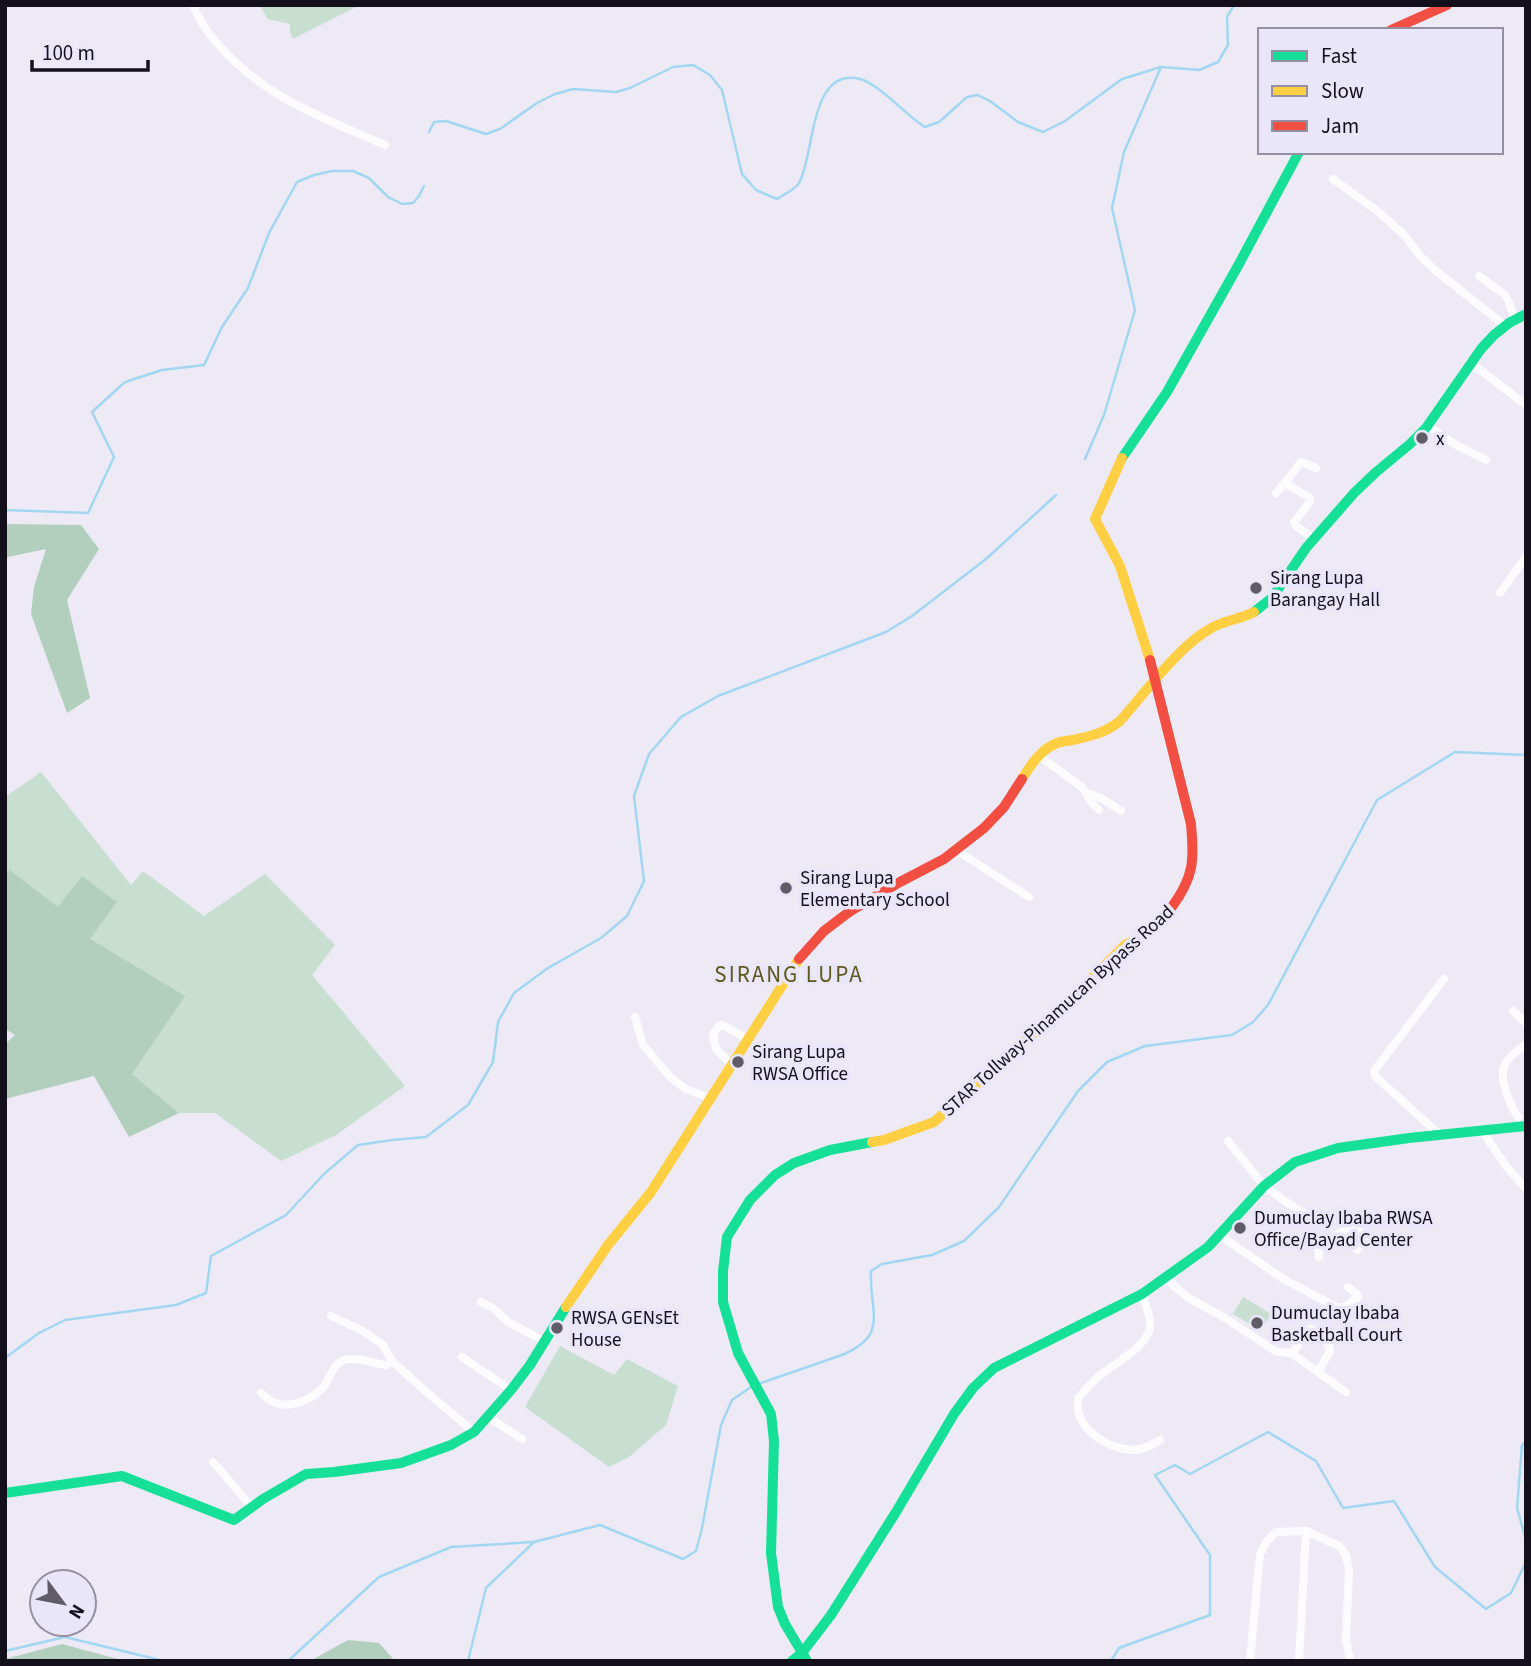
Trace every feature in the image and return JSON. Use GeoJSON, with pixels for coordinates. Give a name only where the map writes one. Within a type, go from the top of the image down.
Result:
{"type":"FeatureCollection","features":[{"type":"Feature","properties":{"kind":"street"},"geometry":{"type":"LineString","coordinates":[[192,5],[198,19],[228,57],[254,79],[304,110],[385,145]]}},
{"type":"Feature","properties":{"kind":"street"},"geometry":{"type":"LineString","coordinates":[[1395,28],[1447,5]]}},
{"type":"Feature","properties":{"kind":"street","name":"STAR Tollway-Pinamucan Bypass Road"},"geometry":{"type":"LineString","coordinates":[[805,1657],[778,1607],[771,1553],[774,1441],[771,1414],[738,1353],[723,1302],[727,1237],[750,1199],[775,1175],[794,1163],[830,1150],[884,1140],[934,1122],[1061,1009],[1125,945],[1147,933],[1163,918],[1184,887],[1191,868],[1191,824],[1156,681],[1120,566],[1096,519],[1119,462],[1167,392],[1298,154]]}},
{"type":"Feature","properties":{"kind":"street"},"geometry":{"type":"LineString","coordinates":[[1333,179],[1405,236],[1435,270],[1509,322]]}},
{"type":"Feature","properties":{"kind":"street"},"geometry":{"type":"LineString","coordinates":[[1479,276],[1509,302],[1509,322]]}},
{"type":"Feature","properties":{"kind":"street"},"geometry":{"type":"LineString","coordinates":[[5,1493],[122,1476],[234,1520],[306,1474],[401,1463],[451,1445],[474,1433],[530,1365],[608,1245],[651,1192],[797,961],[824,932],[849,912],[944,859],[984,828],[1004,807],[1031,764],[1056,743],[1096,735],[1110,729],[1190,645],[1212,626],[1242,618],[1266,604],[1306,547],[1373,474],[1415,441],[1470,362],[1509,322],[1526,314]]}},
{"type":"Feature","properties":{"kind":"street"},"geometry":{"type":"LineString","coordinates":[[1470,362],[1526,405]]}},
{"type":"Feature","properties":{"kind":"street"},"geometry":{"type":"LineString","coordinates":[[1427,426],[1462,449],[1486,460]]}},
{"type":"Feature","properties":{"kind":"street"},"geometry":{"type":"LineString","coordinates":[[1276,493],[1301,462],[1316,468]]}},
{"type":"Feature","properties":{"kind":"street"},"geometry":{"type":"LineString","coordinates":[[1284,482],[1311,499],[1294,522],[1314,539]]}},
{"type":"Feature","properties":{"kind":"street"},"geometry":{"type":"LineString","coordinates":[[1500,593],[1526,557]]}},
{"type":"Feature","properties":{"kind":"street"},"geometry":{"type":"LineString","coordinates":[[1039,756],[1075,782],[1099,810]]}},
{"type":"Feature","properties":{"kind":"street"},"geometry":{"type":"LineString","coordinates":[[1087,793],[1103,799],[1121,811]]}},
{"type":"Feature","properties":{"kind":"street"},"geometry":{"type":"LineString","coordinates":[[956,850],[1029,897]]}},
{"type":"Feature","properties":{"kind":"street"},"geometry":{"type":"LineString","coordinates":[[1440,1135],[1376,1076],[1374,1071],[1444,979]]}},
{"type":"Feature","properties":{"kind":"street"},"geometry":{"type":"LineString","coordinates":[[1513,1011],[1526,1023]]}},
{"type":"Feature","properties":{"kind":"street"},"geometry":{"type":"LineString","coordinates":[[635,1017],[643,1045],[671,1078],[686,1089],[709,1098]]}},
{"type":"Feature","properties":{"kind":"street"},"geometry":{"type":"LineString","coordinates":[[731,1064],[716,1049],[713,1034],[716,1029],[725,1026],[747,1039]]}},
{"type":"Feature","properties":{"kind":"street"},"geometry":{"type":"LineString","coordinates":[[1518,1117],[1510,1105],[1503,1068],[1526,1044]]}},
{"type":"Feature","properties":{"kind":"street"},"geometry":{"type":"LineString","coordinates":[[792,1661],[805,1657],[954,1415],[973,1388],[994,1368],[1142,1294],[1208,1247],[1264,1186],[1295,1162],[1338,1149],[1409,1138],[1526,1126]]}},
{"type":"Feature","properties":{"kind":"street"},"geometry":{"type":"LineString","coordinates":[[1482,1131],[1526,1189]]}},
{"type":"Feature","properties":{"kind":"street"},"geometry":{"type":"LineString","coordinates":[[1228,1141],[1264,1186],[1302,1213],[1330,1216],[1365,1235],[1357,1250]]}},
{"type":"Feature","properties":{"kind":"street"},"geometry":{"type":"LineString","coordinates":[[1319,1257],[1320,1245],[1350,1227]]}},
{"type":"Feature","properties":{"kind":"street"},"geometry":{"type":"LineString","coordinates":[[1219,1235],[1282,1278],[1338,1308],[1345,1307],[1358,1297],[1348,1287]]}},
{"type":"Feature","properties":{"kind":"street"},"geometry":{"type":"LineString","coordinates":[[1165,1278],[1187,1297],[1277,1352],[1288,1351],[1346,1392]]}},
{"type":"Feature","properties":{"kind":"street"},"geometry":{"type":"LineString","coordinates":[[1142,1294],[1150,1321],[1149,1336],[1096,1379],[1078,1398],[1078,1410],[1090,1431],[1108,1444],[1127,1450],[1141,1449],[1160,1440]]}},
{"type":"Feature","properties":{"kind":"street"},"geometry":{"type":"LineString","coordinates":[[481,1302],[498,1311],[508,1322],[544,1341]]}},
{"type":"Feature","properties":{"kind":"street"},"geometry":{"type":"LineString","coordinates":[[331,1316],[363,1331],[383,1345],[392,1361],[474,1433]]}},
{"type":"Feature","properties":{"kind":"street"},"geometry":{"type":"LineString","coordinates":[[1292,1354],[1311,1329],[1328,1344],[1330,1351],[1318,1372]]}},
{"type":"Feature","properties":{"kind":"street"},"geometry":{"type":"LineString","coordinates":[[461,1357],[511,1390]]}},
{"type":"Feature","properties":{"kind":"street"},"geometry":{"type":"LineString","coordinates":[[261,1393],[272,1402],[290,1404],[317,1393],[341,1361],[352,1359],[387,1365],[392,1361]]}},
{"type":"Feature","properties":{"kind":"street"},"geometry":{"type":"LineString","coordinates":[[488,1417],[522,1439]]}},
{"type":"Feature","properties":{"kind":"street"},"geometry":{"type":"LineString","coordinates":[[213,1462],[252,1507]]}},
{"type":"Feature","properties":{"kind":"street"},"geometry":{"type":"LineString","coordinates":[[1250,1661],[1259,1554],[1276,1532],[1306,1531],[1339,1546],[1346,1555],[1349,1572],[1346,1639],[1350,1661]]}},
{"type":"Feature","properties":{"kind":"street"},"geometry":{"type":"LineString","coordinates":[[1299,1661],[1306,1531]]}},
{"type":"Feature","properties":{"kind":"green space"},"geometry":{"type":"Polygon","coordinates":[[[259,5],[360,5],[293,39],[290,24],[268,19],[259,5]]]}},
{"type":"Feature","properties":{"kind":"green space"},"geometry":{"type":"Polygon","coordinates":[[[5,524],[81,525],[99,549],[67,600],[90,698],[67,713],[31,614],[34,587],[46,549],[8,557],[5,560],[5,524]]]}},
{"type":"Feature","properties":{"kind":"green space"},"geometry":{"type":"Polygon","coordinates":[[[41,772],[131,885],[143,871],[204,916],[265,874],[335,945],[312,975],[405,1086],[336,1135],[281,1161],[215,1113],[179,1113],[132,1074],[90,939],[117,902],[58,907],[10,870],[5,876],[5,797],[41,772]]]}},
{"type":"Feature","properties":{"kind":"green space"},"geometry":{"type":"Polygon","coordinates":[[[10,870],[58,907],[82,876],[117,902],[90,939],[185,996],[132,1074],[179,1113],[129,1137],[94,1076],[5,1099],[5,1044],[15,1035],[5,1029],[5,876],[10,870]]]}},
{"type":"Feature","properties":{"kind":"green space","name":"Dumuclay Ibaba Basketball Court"},"geometry":{"type":"Polygon","coordinates":[[[1243,1297],[1271,1314],[1261,1331],[1233,1314],[1243,1297]]]}},
{"type":"Feature","properties":{"kind":"green space"},"geometry":{"type":"Polygon","coordinates":[[[560,1346],[614,1375],[627,1359],[678,1386],[666,1425],[629,1457],[609,1467],[525,1407],[560,1346]]]}},
{"type":"Feature","properties":{"kind":"green space"},"geometry":{"type":"Polygon","coordinates":[[[348,1640],[379,1643],[395,1661],[310,1661],[348,1640]]]}},
{"type":"Feature","properties":{"kind":"green space"},"geometry":{"type":"Polygon","coordinates":[[[62,1644],[125,1661],[5,1661],[62,1644]]]}},
{"type":"Feature","properties":{"kind":"waterway"},"geometry":{"type":"LineString","coordinates":[[429,132],[434,122],[446,121],[486,134],[500,129],[555,94],[573,89],[616,92],[673,67],[693,65],[710,75],[722,90],[742,174],[756,190],[777,199],[799,183],[823,99],[831,86],[843,79],[868,82],[925,127],[939,122],[967,97],[978,95],[1018,122],[1043,132],[1065,121],[1122,79],[1161,67],[1199,70],[1218,62],[1228,45],[1227,17],[1234,5]]}},
{"type":"Feature","properties":{"kind":"waterway"},"geometry":{"type":"LineString","coordinates":[[1085,459],[1104,415],[1135,310],[1112,208],[1124,152],[1161,67]]}},
{"type":"Feature","properties":{"kind":"waterway"},"geometry":{"type":"LineString","coordinates":[[5,510],[88,513],[114,457],[92,412],[125,382],[162,370],[204,365],[222,327],[248,288],[269,233],[297,182],[332,171],[353,171],[369,178],[388,197],[402,204],[413,203],[424,186]]}},
{"type":"Feature","properties":{"kind":"waterway"},"geometry":{"type":"LineString","coordinates":[[5,1358],[39,1333],[65,1320],[176,1305],[206,1293],[211,1256],[286,1215],[325,1173],[358,1145],[426,1137],[468,1105],[493,1062],[498,1022],[514,993],[548,968],[601,938],[627,916],[644,881],[634,796],[649,754],[681,717],[718,696],[886,632],[912,616],[986,559],[1056,495]]}},
{"type":"Feature","properties":{"kind":"waterway"},"geometry":{"type":"LineString","coordinates":[[761,1383],[842,1355],[866,1339],[874,1321],[871,1271],[882,1264],[932,1255],[964,1241],[999,1207],[1078,1091],[1107,1062],[1145,1046],[1232,1035],[1253,1022],[1268,1005],[1377,800],[1455,752],[1526,755]]}},
{"type":"Feature","properties":{"kind":"waterway"},"geometry":{"type":"LineString","coordinates":[[468,1661],[486,1588],[534,1542],[600,1525],[683,1559],[696,1551],[721,1425],[732,1400],[751,1387]]}},
{"type":"Feature","properties":{"kind":"waterway"},"geometry":{"type":"LineString","coordinates":[[1111,1661],[1119,1648],[1210,1615],[1210,1555],[1155,1475],[1175,1465],[1190,1474],[1268,1432],[1316,1461],[1343,1508],[1394,1501],[1435,1567],[1486,1609],[1511,1593],[1526,1562]]}},
{"type":"Feature","properties":{"kind":"waterway"},"geometry":{"type":"LineString","coordinates":[[1526,1442],[1522,1445],[1517,1508],[1526,1540]]}},
{"type":"Feature","properties":{"kind":"waterway"},"geometry":{"type":"LineString","coordinates":[[288,1661],[379,1577],[451,1547],[533,1542]]}},
{"type":"Feature","properties":{"kind":"waterway"},"geometry":{"type":"LineString","coordinates":[[5,1651],[65,1637],[164,1661]]}},
{"type":"Feature","properties":{"kind":"traffic: fast"},"geometry":{"type":"LineString","coordinates":[[1122,458],[1167,392],[1298,154]]}},
{"type":"Feature","properties":{"kind":"traffic: fast"},"geometry":{"type":"LineString","coordinates":[[1254,612],[1272,598],[1306,548],[1355,492],[1426,428],[1481,349],[1509,323],[1526,314]]}},
{"type":"Feature","properties":{"kind":"traffic: fast"},"geometry":{"type":"LineString","coordinates":[[792,1661],[802,1653],[831,1615],[954,1414],[973,1388],[994,1368],[1142,1294],[1208,1247],[1264,1186],[1295,1162],[1338,1148],[1526,1126]]}},
{"type":"Feature","properties":{"kind":"traffic: fast"},"geometry":{"type":"LineString","coordinates":[[807,1661],[778,1607],[771,1553],[774,1441],[771,1414],[738,1353],[723,1302],[727,1237],[750,1200],[775,1175],[794,1163],[830,1150],[872,1142]]}},
{"type":"Feature","properties":{"kind":"traffic: fast"},"geometry":{"type":"LineString","coordinates":[[5,1493],[122,1476],[234,1520],[306,1474],[401,1463],[451,1445],[474,1432],[530,1365],[566,1307]]}},
{"type":"Feature","properties":{"kind":"traffic: slow"},"geometry":{"type":"LineString","coordinates":[[1122,458],[1095,519],[1120,566],[1150,660]]}},
{"type":"Feature","properties":{"kind":"traffic: slow"},"geometry":{"type":"LineString","coordinates":[[1022,779],[1036,758],[1051,746],[1098,734],[1120,721],[1175,657],[1200,635],[1218,625],[1254,612]]}},
{"type":"Feature","properties":{"kind":"traffic: slow"},"geometry":{"type":"LineString","coordinates":[[872,1142],[934,1122],[1061,1009],[1125,945],[1140,937]]}},
{"type":"Feature","properties":{"kind":"traffic: slow"},"geometry":{"type":"LineString","coordinates":[[566,1307],[608,1245],[651,1192],[799,959]]}},
{"type":"Feature","properties":{"kind":"traffic: jam"},"geometry":{"type":"LineString","coordinates":[[1395,28],[1447,5]]}},
{"type":"Feature","properties":{"kind":"traffic: jam"},"geometry":{"type":"LineString","coordinates":[[1140,937],[1157,925],[1178,897],[1188,877],[1192,857],[1191,824],[1150,660]]}},
{"type":"Feature","properties":{"kind":"traffic: jam"},"geometry":{"type":"LineString","coordinates":[[799,959],[824,931],[849,912],[944,859],[984,828],[1004,807],[1022,779]]}},
{"type":"Feature","properties":{"kind":"place","name":"x"},"geometry":{"type":"Point","coordinates":[1422,438]}},
{"type":"Feature","properties":{"kind":"place","name":"Sirang Lupa Barangay Hall"},"geometry":{"type":"Point","coordinates":[1256,588]}},
{"type":"Feature","properties":{"kind":"place","name":"Sirang Lupa Elementary School"},"geometry":{"type":"Point","coordinates":[786,888]}},
{"type":"Feature","properties":{"kind":"place","name":"Sirang Lupa RWSA Office"},"geometry":{"type":"Point","coordinates":[738,1062]}},
{"type":"Feature","properties":{"kind":"place","name":"Dumuclay Ibaba RWSA Office/Bayad Center"},"geometry":{"type":"Point","coordinates":[1240,1228]}},
{"type":"Feature","properties":{"kind":"place","name":"Dumuclay Ibaba Basketball Court"},"geometry":{"type":"Point","coordinates":[1257,1323]}},
{"type":"Feature","properties":{"kind":"place","name":"RWSA GENsEt House"},"geometry":{"type":"Point","coordinates":[557,1328]}},
{"type":"Feature","properties":{"kind":"district","name":"SIRANG LUPA"},"geometry":{"type":"Point","coordinates":[789,974]}}]}
